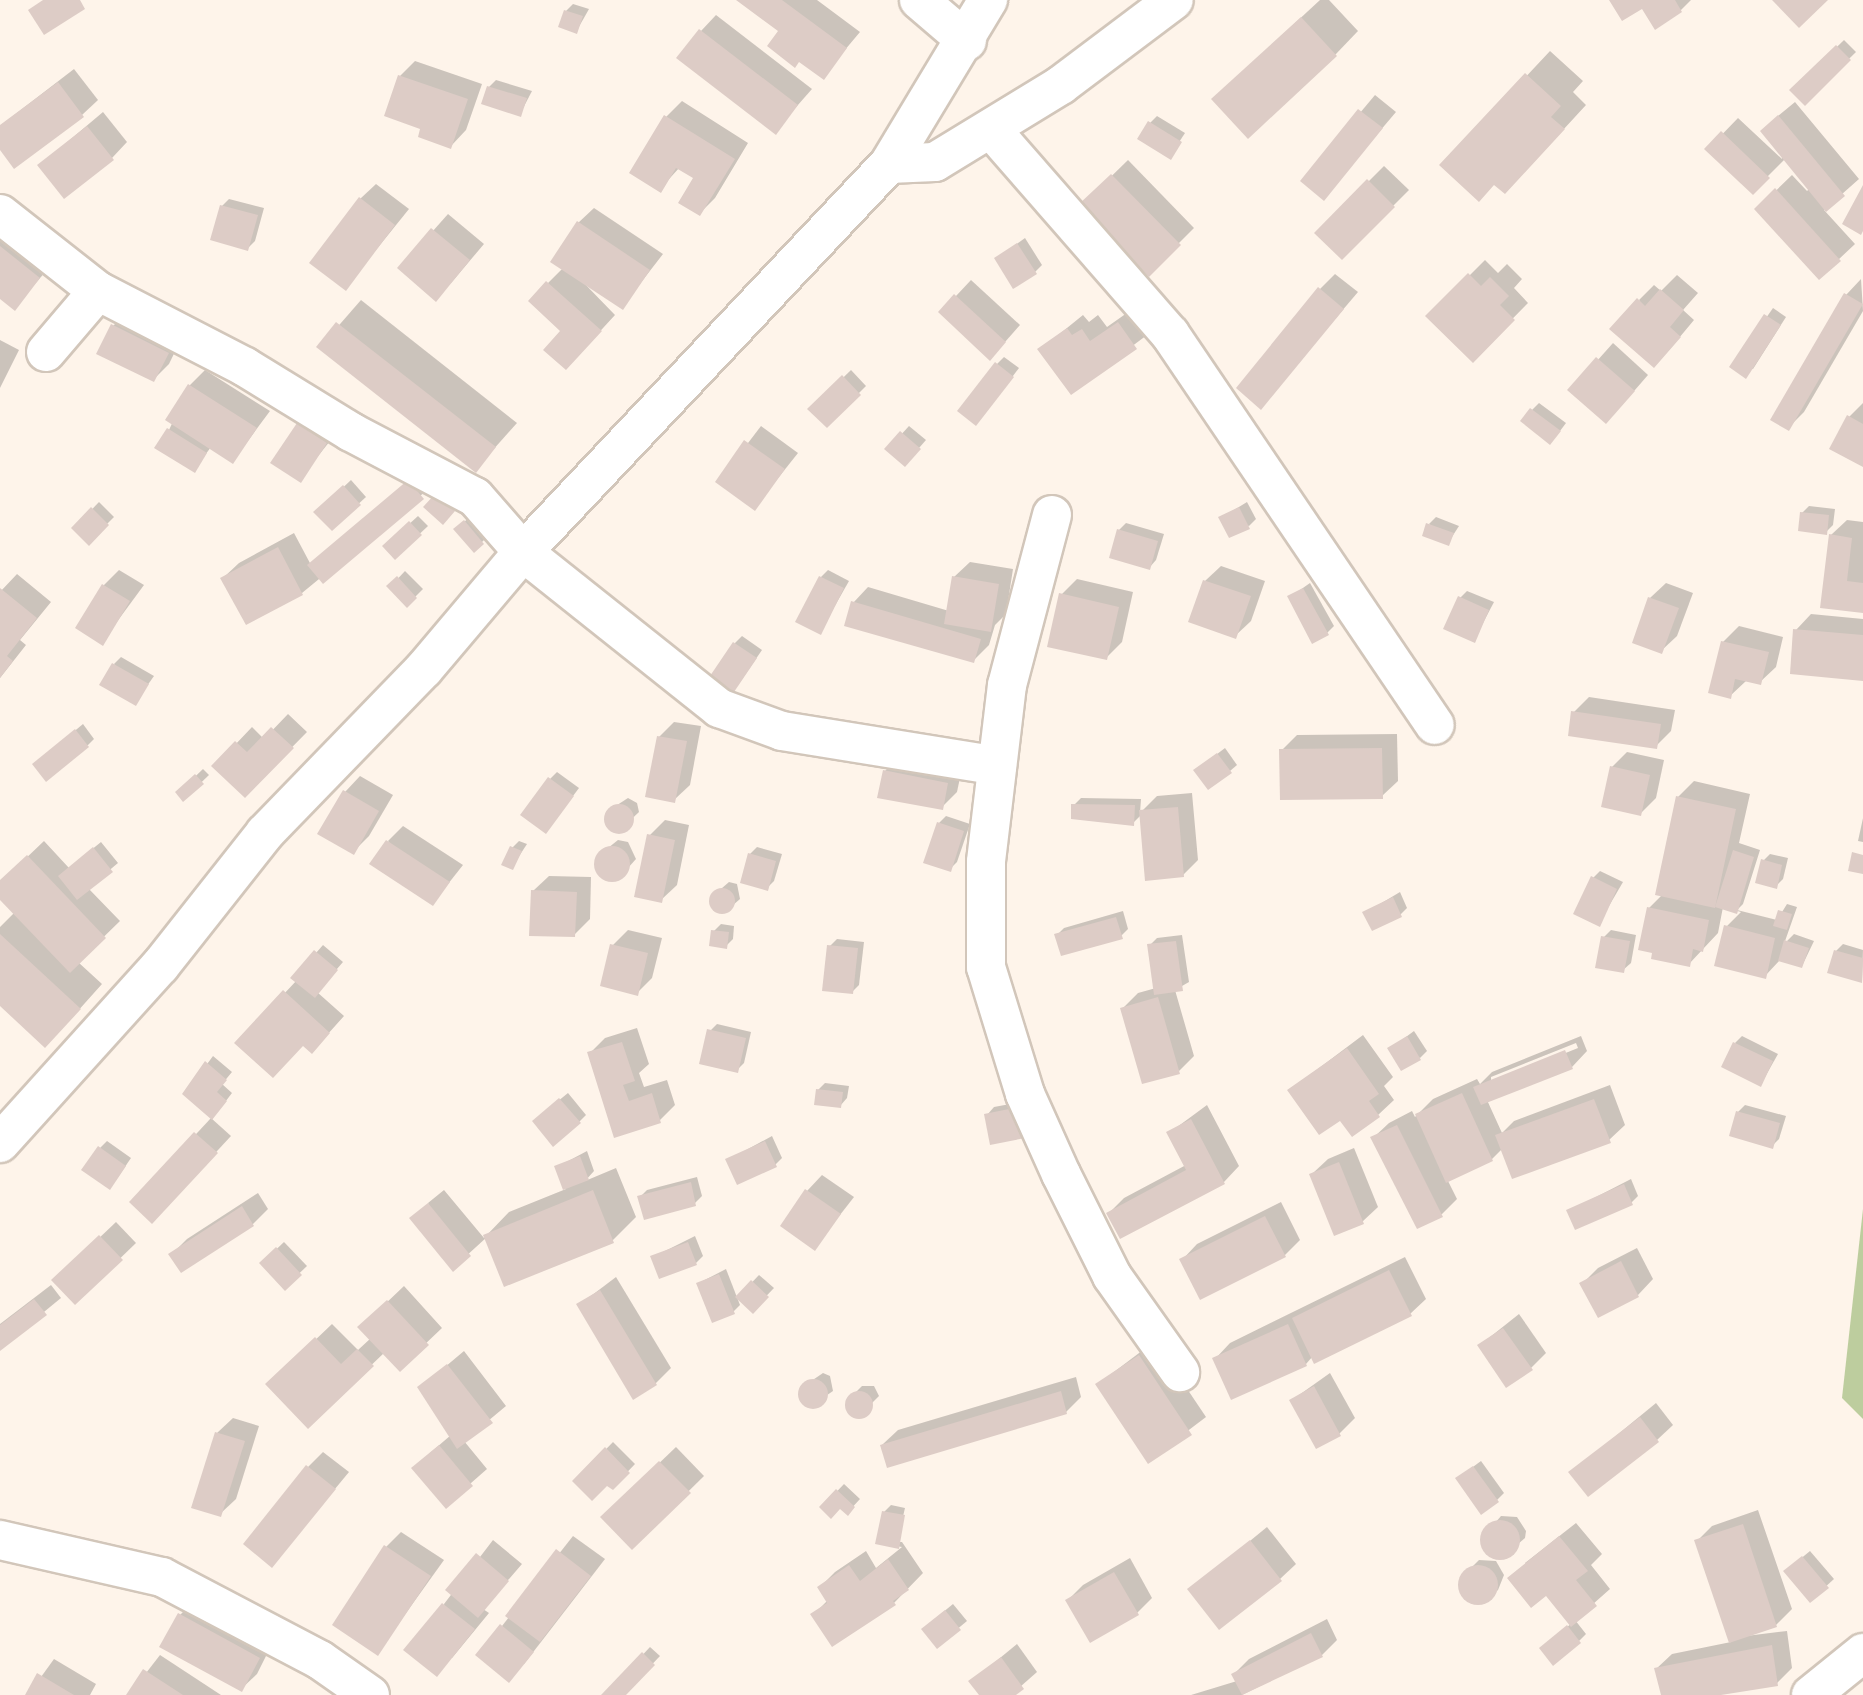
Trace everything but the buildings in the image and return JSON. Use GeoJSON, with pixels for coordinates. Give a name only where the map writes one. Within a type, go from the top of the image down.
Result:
{"type":"FeatureCollection","features":[{"type":"Feature","properties":{"kind":"street"},"geometry":{"type":"LineString","coordinates":[[919,0],[967,40]]}},
{"type":"Feature","properties":{"kind":"street"},"geometry":{"type":"LineString","coordinates":[[0,1143],[160,966],[265,833],[424,669],[523,552],[889,164],[988,0]]}},
{"type":"Feature","properties":{"kind":"street"},"geometry":{"type":"LineString","coordinates":[[889,164],[935,162],[1060,85],[1174,0]]}},
{"type":"Feature","properties":{"kind":"street"},"geometry":{"type":"LineString","coordinates":[[991,129],[1170,334],[1435,725]]}},
{"type":"Feature","properties":{"kind":"street"},"geometry":{"type":"LineString","coordinates":[[0,214],[98,292],[245,367],[350,432],[476,497],[523,552],[718,708],[782,731],[997,766]]}},
{"type":"Feature","properties":{"kind":"street"},"geometry":{"type":"LineString","coordinates":[[46,352],[98,292]]}},
{"type":"Feature","properties":{"kind":"street"},"geometry":{"type":"LineString","coordinates":[[1052,515],[1007,684],[986,862],[986,967],[1025,1094],[1069,1191],[1112,1276],[1180,1372]]}},
{"type":"Feature","properties":{"kind":"street"},"geometry":{"type":"LineString","coordinates":[[0,1540],[162,1577],[320,1660],[370,1695]]}},
{"type":"Feature","properties":{"kind":"street"},"geometry":{"type":"LineString","coordinates":[[1811,1695],[1863,1653]]}},
{"type":"Feature","properties":{"kind":"green space"},"geometry":{"type":"Polygon","coordinates":[[[1863,1209],[1863,1419],[1842,1398],[1863,1209]]]}}]}
